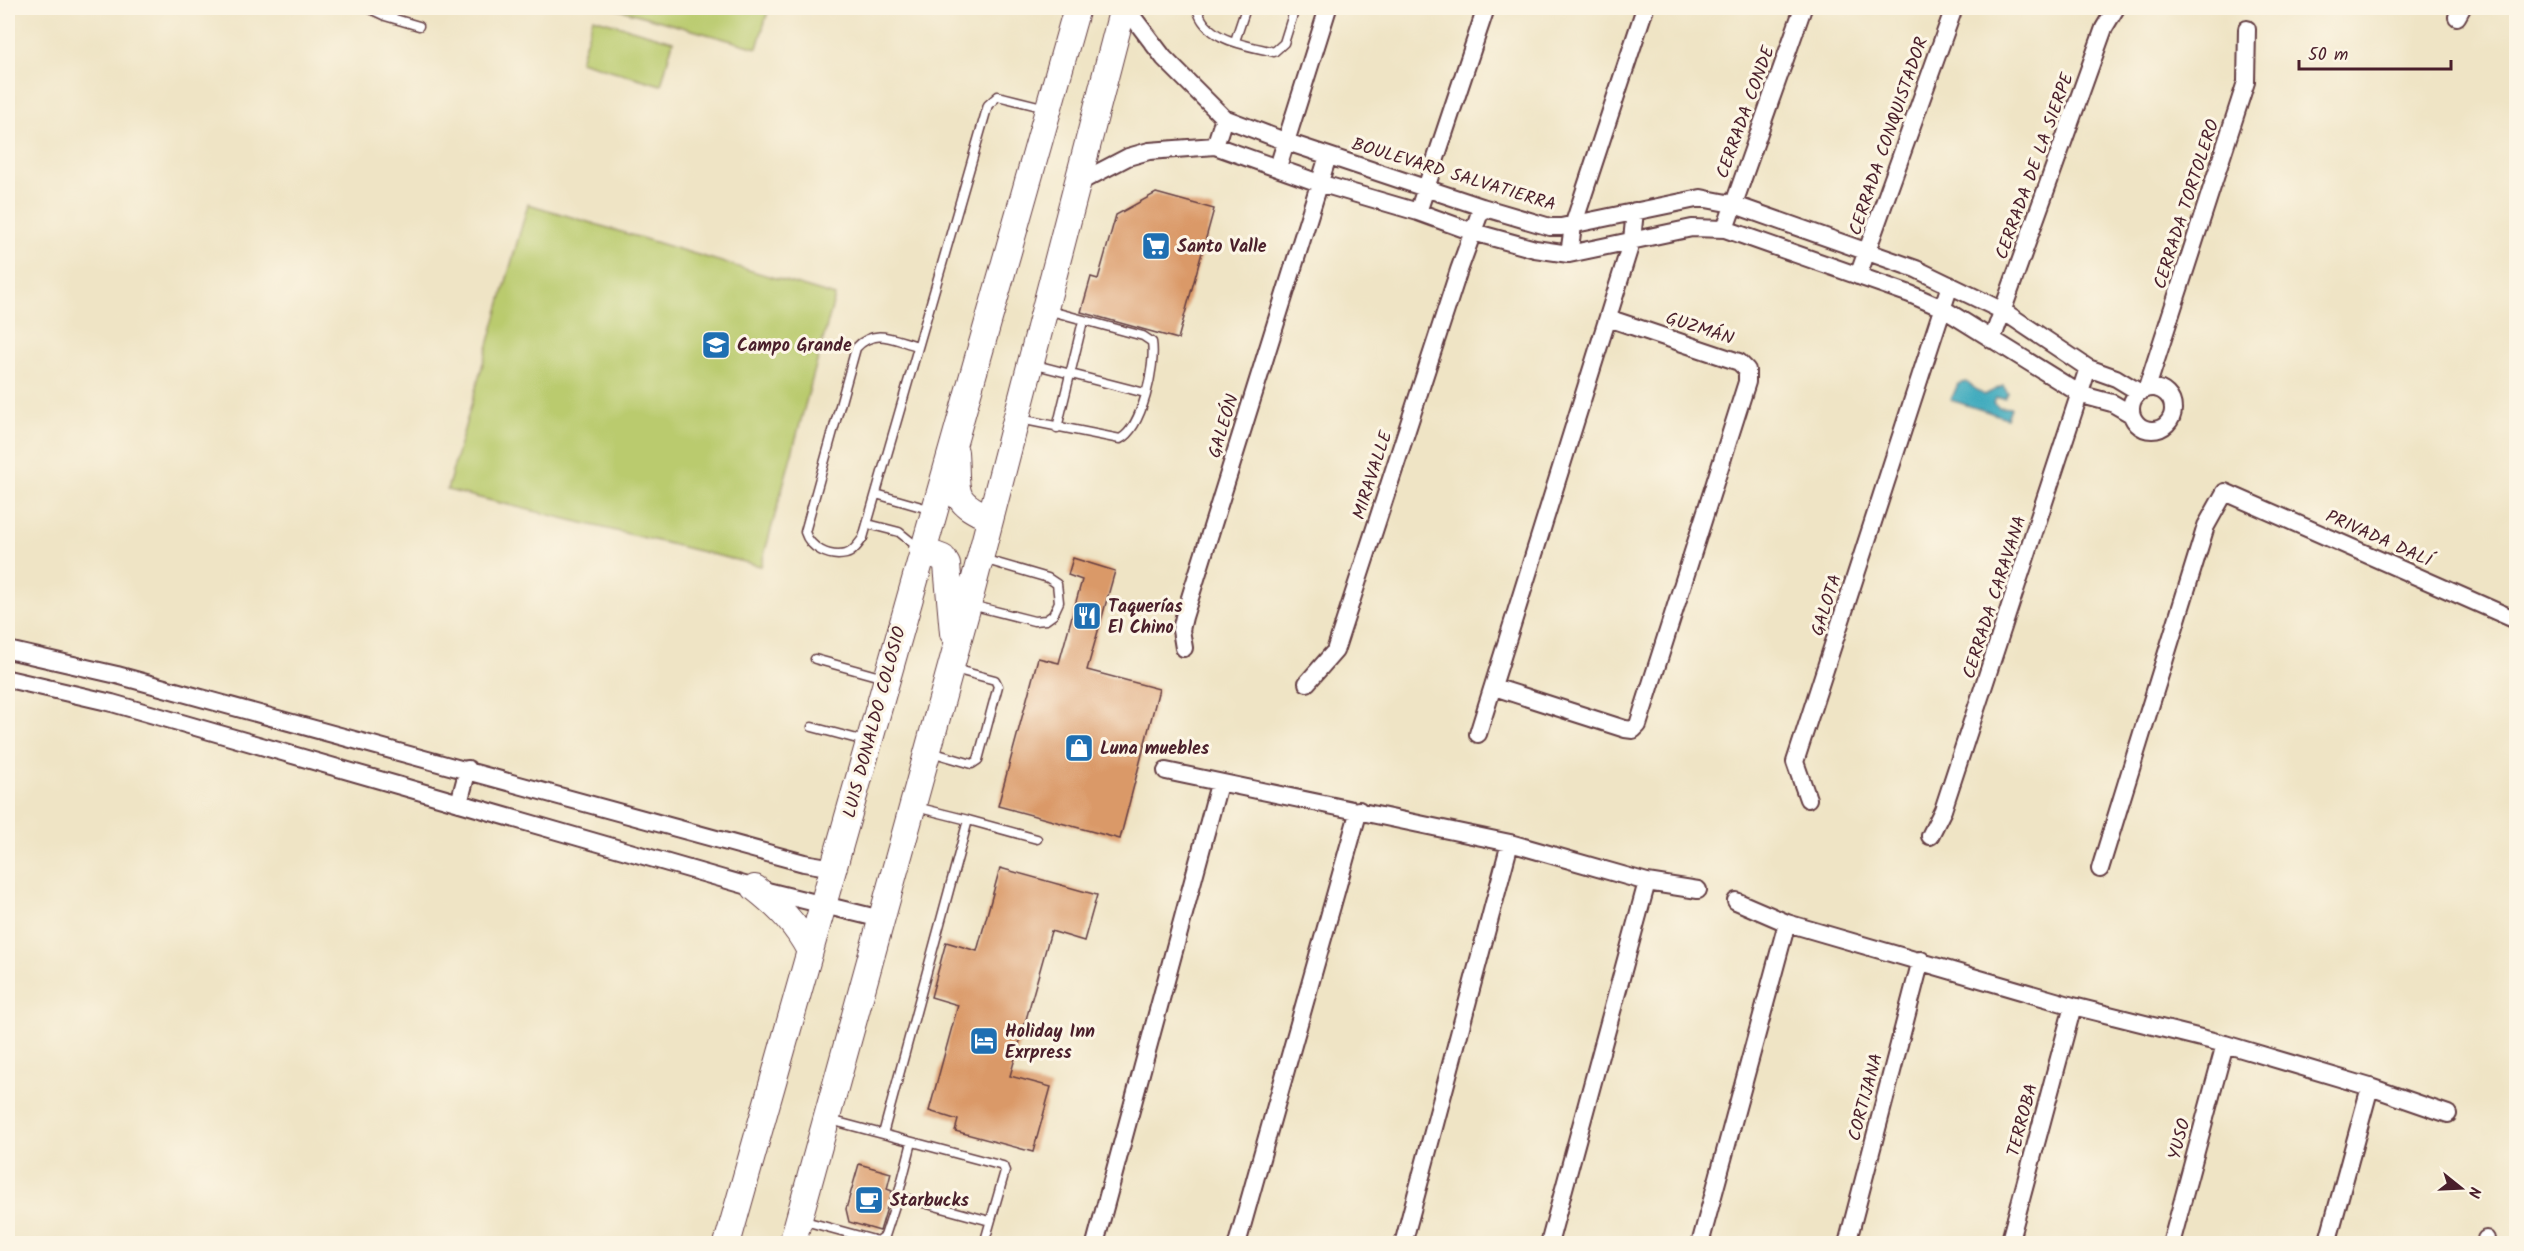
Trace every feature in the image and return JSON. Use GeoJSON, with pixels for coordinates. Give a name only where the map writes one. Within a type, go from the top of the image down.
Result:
{"type":"FeatureCollection","features":[{"type":"Feature","properties":{"kind":"main road","name":"LUIS DONALDO COLOSIO"},"geometry":{"type":"LineString","coordinates":[[727,1244],[834,868],[932,510],[1077,8]]}},
{"type":"Feature","properties":{"kind":"main road"},"geometry":{"type":"LineString","coordinates":[[796,1231],[968,605],[1076,184],[1125,8]]}},
{"type":"Feature","properties":{"kind":"main road"},"geometry":{"type":"LineString","coordinates":[[954,434],[959,499],[967,508],[990,518]]}},
{"type":"Feature","properties":{"kind":"main road"},"geometry":{"type":"LineString","coordinates":[[922,550],[943,558],[947,565],[951,626],[957,641]]}},
{"type":"Feature","properties":{"kind":"main road"},"geometry":{"type":"LineString","coordinates":[[755,888],[786,913],[800,931],[810,951]]}},
{"type":"Feature","properties":{"kind":"street","name":"BOULEVARD SALVATIERRA"},"geometry":{"type":"LineString","coordinates":[[1125,8],[1164,58],[1224,118],[1287,142],[1482,207],[1550,227],[1573,226],[1701,198],[1732,204],[1868,251],[1950,285],[2003,311],[2088,368],[2143,390]]}},
{"type":"Feature","properties":{"kind":"street"},"geometry":{"type":"LineString","coordinates":[[1278,167],[1328,8]]}},
{"type":"Feature","properties":{"kind":"street"},"geometry":{"type":"LineString","coordinates":[[1418,212],[1486,8]]}},
{"type":"Feature","properties":{"kind":"street"},"geometry":{"type":"LineString","coordinates":[[1569,254],[1573,226],[1645,8]]}},
{"type":"Feature","properties":{"kind":"street","name":"CERRADA CONDE"},"geometry":{"type":"LineString","coordinates":[[1725,230],[1732,204],[1803,8]]}},
{"type":"Feature","properties":{"kind":"street","name":"CERRADA CONQUISTADOR"},"geometry":{"type":"LineString","coordinates":[[1858,276],[1954,8]]}},
{"type":"Feature","properties":{"kind":"street","name":"CERRADA DE LA SIERPE"},"geometry":{"type":"LineString","coordinates":[[1992,340],[2104,28],[2116,8]]}},
{"type":"Feature","properties":{"kind":"street","name":"CERRADA TORTOLERO"},"geometry":{"type":"LineString","coordinates":[[2143,390],[2246,82],[2247,29]]}},
{"type":"Feature","properties":{"kind":"street"},"geometry":{"type":"LineString","coordinates":[[1215,146],[1224,118]]}},
{"type":"Feature","properties":{"kind":"street"},"geometry":{"type":"LineString","coordinates":[[1076,184],[1128,157],[1149,151],[1215,146],[1319,183],[1418,212],[1473,232],[1535,249],[1569,254],[1692,228],[1725,230],[1942,308],[2082,394],[2112,403],[2131,414]]}},
{"type":"Feature","properties":{"kind":"street","name":"GALEÓN"},"geometry":{"type":"LineString","coordinates":[[1184,648],[1181,630],[1184,617],[1328,156]]}},
{"type":"Feature","properties":{"kind":"street","name":"MIRAVALLE"},"geometry":{"type":"LineString","coordinates":[[1307,683],[1335,651],[1459,270],[1482,207]]}},
{"type":"Feature","properties":{"kind":"street"},"geometry":{"type":"LineString","coordinates":[[1478,734],[1632,240],[1635,212]]}},
{"type":"Feature","properties":{"kind":"street","name":"GALOTA"},"geometry":{"type":"LineString","coordinates":[[1808,799],[1796,762],[1950,285]]}},
{"type":"Feature","properties":{"kind":"street","name":"GUZMÁN"},"geometry":{"type":"LineString","coordinates":[[1494,687],[1625,729],[1633,730],[1638,725],[1747,382],[1747,370],[1739,362],[1608,318]]}},
{"type":"Feature","properties":{"kind":"street","name":"CERRADA CARAVANA"},"geometry":{"type":"LineString","coordinates":[[1930,836],[1943,810],[2082,394],[2088,368]]}},
{"type":"Feature","properties":{"kind":"street"},"geometry":{"type":"LineString","coordinates":[[2143,390],[2163,391],[2169,396],[2173,412],[2170,420],[2164,426],[2148,430],[2134,422],[2130,406],[2143,390]]}},
{"type":"Feature","properties":{"kind":"street","name":"PRIVADA DALÍ"},"geometry":{"type":"LineString","coordinates":[[2100,869],[2206,526],[2225,492],[2517,620]]}},
{"type":"Feature","properties":{"kind":"street"},"geometry":{"type":"LineString","coordinates":[[8,650],[117,675],[468,769],[793,860],[834,868]]}},
{"type":"Feature","properties":{"kind":"street"},"geometry":{"type":"LineString","coordinates":[[111,703],[117,675]]}},
{"type":"Feature","properties":{"kind":"street"},"geometry":{"type":"LineString","coordinates":[[8,679],[111,703],[755,888],[824,903],[881,919]]}},
{"type":"Feature","properties":{"kind":"street"},"geometry":{"type":"LineString","coordinates":[[459,803],[468,769]]}},
{"type":"Feature","properties":{"kind":"street"},"geometry":{"type":"LineString","coordinates":[[1166,771],[1219,784],[1359,810],[1510,843],[1647,882],[1698,890]]}},
{"type":"Feature","properties":{"kind":"street"},"geometry":{"type":"LineString","coordinates":[[1095,1244],[1219,784]]}},
{"type":"Feature","properties":{"kind":"street"},"geometry":{"type":"LineString","coordinates":[[1237,1244],[1359,810]]}},
{"type":"Feature","properties":{"kind":"street"},"geometry":{"type":"LineString","coordinates":[[1403,1244],[1510,843]]}},
{"type":"Feature","properties":{"kind":"street"},"geometry":{"type":"LineString","coordinates":[[1549,1244],[1647,882]]}},
{"type":"Feature","properties":{"kind":"street"},"geometry":{"type":"LineString","coordinates":[[1736,901],[1787,923],[1921,960],[2073,1006],[2225,1044],[2370,1087],[2448,1114]]}},
{"type":"Feature","properties":{"kind":"street"},"geometry":{"type":"LineString","coordinates":[[1700,1244],[1787,923]]}},
{"type":"Feature","properties":{"kind":"street","name":"CORTIJANA"},"geometry":{"type":"LineString","coordinates":[[1847,1244],[1921,960]]}},
{"type":"Feature","properties":{"kind":"street","name":"TERROBA"},"geometry":{"type":"LineString","coordinates":[[2009,1244],[2073,1006]]}},
{"type":"Feature","properties":{"kind":"street","name":"YUSO"},"geometry":{"type":"LineString","coordinates":[[2171,1244],[2225,1044]]}},
{"type":"Feature","properties":{"kind":"street"},"geometry":{"type":"LineString","coordinates":[[2327,1244],[2370,1087]]}},
{"type":"Feature","properties":{"kind":"lane"},"geometry":{"type":"LineString","coordinates":[[368,8],[385,16],[419,26]]}},
{"type":"Feature","properties":{"kind":"lane"},"geometry":{"type":"LineString","coordinates":[[1197,8],[1200,17],[1213,34],[1274,52],[1280,50],[1295,8]]}},
{"type":"Feature","properties":{"kind":"lane"},"geometry":{"type":"LineString","coordinates":[[1235,41],[1246,8]]}},
{"type":"Feature","properties":{"kind":"lane"},"geometry":{"type":"LineString","coordinates":[[918,346],[877,335],[865,338],[856,348],[805,532],[807,540],[816,549],[846,554],[854,550],[863,538],[988,105],[998,96],[1048,109]]}},
{"type":"Feature","properties":{"kind":"lane"},"geometry":{"type":"LineString","coordinates":[[1017,419],[1120,439],[1129,434],[1137,424],[1155,355],[1152,342],[1143,336],[1044,309]]}},
{"type":"Feature","properties":{"kind":"lane"},"geometry":{"type":"LineString","coordinates":[[1057,428],[1083,321]]}},
{"type":"Feature","properties":{"kind":"lane"},"geometry":{"type":"LineString","coordinates":[[1030,364],[1145,393]]}},
{"type":"Feature","properties":{"kind":"lane"},"geometry":{"type":"LineString","coordinates":[[876,494],[932,510]]}},
{"type":"Feature","properties":{"kind":"lane"},"geometry":{"type":"LineString","coordinates":[[868,524],[899,532],[922,550]]}},
{"type":"Feature","properties":{"kind":"lane"},"geometry":{"type":"LineString","coordinates":[[968,605],[1034,621],[1046,620],[1053,615],[1059,602],[1057,584],[1048,578],[979,558]]}},
{"type":"Feature","properties":{"kind":"lane"},"geometry":{"type":"LineString","coordinates":[[815,659],[885,678]]}},
{"type":"Feature","properties":{"kind":"lane"},"geometry":{"type":"LineString","coordinates":[[927,752],[972,764],[978,760],[998,686],[995,680],[950,667]]}},
{"type":"Feature","properties":{"kind":"lane"},"geometry":{"type":"LineString","coordinates":[[812,727],[868,742]]}},
{"type":"Feature","properties":{"kind":"lane"},"geometry":{"type":"LineString","coordinates":[[912,806],[1037,839]]}},
{"type":"Feature","properties":{"kind":"lane"},"geometry":{"type":"LineString","coordinates":[[883,1134],[968,820]]}},
{"type":"Feature","properties":{"kind":"lane"},"geometry":{"type":"LineString","coordinates":[[827,1119],[1003,1166],[1005,1171],[984,1244]]}},
{"type":"Feature","properties":{"kind":"lane"},"geometry":{"type":"LineString","coordinates":[[796,1231],[878,1241],[885,1236],[912,1142]]}},
{"type":"Feature","properties":{"kind":"lane"},"geometry":{"type":"LineString","coordinates":[[898,1196],[990,1221]]}},
{"type":"Feature","properties":{"kind":"green space"},"geometry":{"type":"Polygon","coordinates":[[[614,8],[769,8],[757,48],[614,8]]]}},
{"type":"Feature","properties":{"kind":"green space"},"geometry":{"type":"Polygon","coordinates":[[[593,18],[673,41],[661,85],[580,61],[593,18]]]}},
{"type":"Feature","properties":{"kind":"green space"},"geometry":{"type":"Polygon","coordinates":[[[528,204],[835,296],[761,566],[447,490],[528,204]]]}},
{"type":"Feature","properties":{"kind":"water"},"geometry":{"type":"Polygon","coordinates":[[[1966,382],[1984,395],[2003,386],[2008,393],[2005,398],[1996,398],[1994,403],[1998,407],[2011,408],[2007,418],[1951,400],[1958,384],[1966,382]]]}},
{"type":"Feature","properties":{"kind":"building","name":"Santo Valle"},"geometry":{"type":"Polygon","coordinates":[[[1156,193],[1214,209],[1178,339],[1081,312],[1091,277],[1098,279],[1116,215],[1156,193]]]}},
{"type":"Feature","properties":{"kind":"building","name":"Luna muebles"},"geometry":{"type":"Polygon","coordinates":[[[1073,558],[1115,571],[1087,670],[1159,689],[1120,839],[998,806],[1038,658],[1059,663],[1082,580],[1068,575],[1073,558]]]}},
{"type":"Feature","properties":{"kind":"building","name":"Holiday Inn Exrpress"},"geometry":{"type":"Polygon","coordinates":[[[1000,868],[1097,895],[1084,941],[1051,931],[1010,1076],[1051,1087],[1033,1152],[955,1131],[958,1120],[929,1111],[958,1005],[931,997],[946,942],[977,951],[1000,868]]]}},
{"type":"Feature","properties":{"kind":"building","name":"Starbucks"},"geometry":{"type":"Polygon","coordinates":[[[859,1164],[891,1173],[887,1189],[892,1191],[880,1231],[849,1222],[846,1209],[859,1164]]]}},
{"type":"Feature","properties":{"kind":"place","name":"Santo Valle"},"geometry":{"type":"Point","coordinates":[1156,246]}},
{"type":"Feature","properties":{"kind":"place","name":"Campo Grande"},"geometry":{"type":"Point","coordinates":[716,345]}},
{"type":"Feature","properties":{"kind":"place","name":"Taquerías El Chino"},"geometry":{"type":"Point","coordinates":[1087,616]}},
{"type":"Feature","properties":{"kind":"place","name":"Luna muebles"},"geometry":{"type":"Point","coordinates":[1079,748]}},
{"type":"Feature","properties":{"kind":"place","name":"Holiday Inn Exrpress"},"geometry":{"type":"Point","coordinates":[984,1041]}},
{"type":"Feature","properties":{"kind":"place","name":"Starbucks"},"geometry":{"type":"Point","coordinates":[869,1200]}}]}
